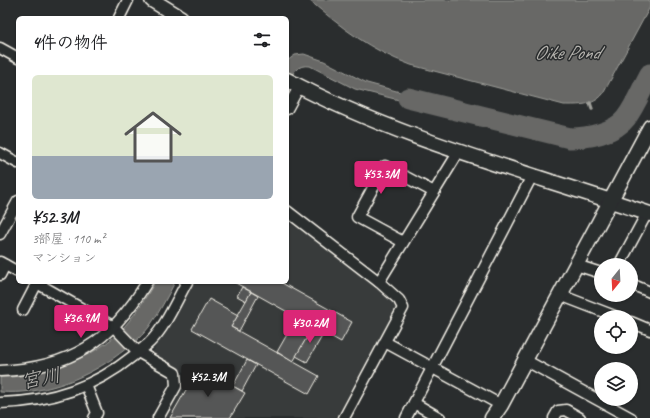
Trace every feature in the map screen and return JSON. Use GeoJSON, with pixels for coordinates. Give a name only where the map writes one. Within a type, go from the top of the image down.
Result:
{"type":"FeatureCollection","features":[{"type":"Feature","properties":{"kind":"street"},"geometry":{"type":"LineString","coordinates":[[120,16],[128,0]]}},
{"type":"Feature","properties":{"kind":"street"},"geometry":{"type":"LineString","coordinates":[[152,0],[178,16]]}},
{"type":"Feature","properties":{"kind":"street"},"geometry":{"type":"LineString","coordinates":[[0,48],[16,57]]}},
{"type":"Feature","properties":{"kind":"street"},"geometry":{"type":"LineString","coordinates":[[289,102],[294,84],[345,109],[458,153],[612,200],[649,213],[624,258]]}},
{"type":"Feature","properties":{"kind":"street"},"geometry":{"type":"LineString","coordinates":[[492,418],[501,405],[650,127]]}},
{"type":"Feature","properties":{"kind":"street"},"geometry":{"type":"LineString","coordinates":[[0,153],[16,162]]}},
{"type":"Feature","properties":{"kind":"street"},"geometry":{"type":"LineString","coordinates":[[379,282],[458,153]]}},
{"type":"Feature","properties":{"kind":"street"},"geometry":{"type":"LineString","coordinates":[[403,242],[357,217],[385,166],[434,192]]}},
{"type":"Feature","properties":{"kind":"street"},"geometry":{"type":"LineString","coordinates":[[406,418],[431,367],[532,176]]}},
{"type":"Feature","properties":{"kind":"street"},"geometry":{"type":"LineString","coordinates":[[0,234],[16,205]]}},
{"type":"Feature","properties":{"kind":"street"},"geometry":{"type":"LineString","coordinates":[[289,213],[379,282],[400,300],[403,308],[344,418]]}},
{"type":"Feature","properties":{"kind":"street"},"geometry":{"type":"LineString","coordinates":[[0,275],[3,264],[16,271]]}},
{"type":"Feature","properties":{"kind":"street"},"geometry":{"type":"LineString","coordinates":[[576,265],[594,271]]}},
{"type":"Feature","properties":{"kind":"street"},"geometry":{"type":"LineString","coordinates":[[22,310],[35,284]]}},
{"type":"Feature","properties":{"kind":"street"},"geometry":{"type":"LineString","coordinates":[[38,284],[116,328],[135,350],[175,373],[176,386],[158,418]]}},
{"type":"Feature","properties":{"kind":"street"},"geometry":{"type":"LineString","coordinates":[[0,371],[23,370],[51,365],[96,343],[116,328],[146,284]]}},
{"type":"Feature","properties":{"kind":"street"},"geometry":{"type":"LineString","coordinates":[[0,403],[23,403],[67,393],[120,367],[135,350],[150,342],[186,284]]}},
{"type":"Feature","properties":{"kind":"street"},"geometry":{"type":"LineString","coordinates":[[638,287],[650,292]]}},
{"type":"Feature","properties":{"kind":"street"},"geometry":{"type":"LineString","coordinates":[[560,295],[599,310]]}},
{"type":"Feature","properties":{"kind":"street"},"geometry":{"type":"LineString","coordinates":[[638,325],[650,330]]}},
{"type":"Feature","properties":{"kind":"street"},"geometry":{"type":"LineString","coordinates":[[385,342],[501,405]]}},
{"type":"Feature","properties":{"kind":"street"},"geometry":{"type":"LineString","coordinates":[[525,360],[631,418]]}},
{"type":"Feature","properties":{"kind":"street"},"geometry":{"type":"LineString","coordinates":[[86,385],[97,413],[94,418]]}},
{"type":"Feature","properties":{"kind":"street"},"geometry":{"type":"LineString","coordinates":[[414,403],[440,418]]}},
{"type":"Feature","properties":{"kind":"street"},"geometry":{"type":"LineString","coordinates":[[554,418],[558,411],[566,410],[580,418]]}},
{"type":"Feature","properties":{"kind":"shaded area"},"geometry":{"type":"Polygon","coordinates":[[[289,223],[307,233],[394,301],[396,308],[336,418],[163,418],[189,375],[152,353],[191,284],[289,284],[289,223]]]}},
{"type":"Feature","properties":{"kind":"water","name":"Oike Pond"},"geometry":{"type":"Polygon","coordinates":[[[309,0],[650,0],[650,7],[603,94],[595,101],[590,103],[580,105],[564,105],[411,65],[396,59],[357,37],[309,0]]]}},
{"type":"Feature","properties":{"kind":"water"},"geometry":{"type":"Polygon","coordinates":[[[304,54],[324,61],[367,83],[437,102],[435,109],[355,89],[310,66],[302,66],[293,73],[289,80],[289,60],[295,55],[304,54]]]}},
{"type":"Feature","properties":{"kind":"water","name":"宮川"},"geometry":{"type":"Polygon","coordinates":[[[154,284],[174,284],[160,311],[149,327],[129,347],[102,366],[60,385],[46,389],[0,392],[0,377],[18,376],[42,371],[68,363],[100,348],[124,327],[154,284]]]}},
{"type":"Feature","properties":{"kind":"building"},"geometry":{"type":"Polygon","coordinates":[[[238,284],[284,284],[352,322],[341,342],[238,284]]]}},
{"type":"Feature","properties":{"kind":"building"},"geometry":{"type":"Polygon","coordinates":[[[242,287],[251,292],[246,301],[237,296],[242,287]]]}},
{"type":"Feature","properties":{"kind":"building"},"geometry":{"type":"Polygon","coordinates":[[[251,292],[258,296],[239,331],[231,327],[251,292]]]}},
{"type":"Feature","properties":{"kind":"building"},"geometry":{"type":"Polygon","coordinates":[[[209,299],[238,315],[231,327],[319,376],[309,394],[192,329],[209,299]]]}},
{"type":"Feature","properties":{"kind":"building"},"geometry":{"type":"Polygon","coordinates":[[[297,317],[313,327],[293,362],[277,352],[297,317]]]}},
{"type":"Feature","properties":{"kind":"building"},"geometry":{"type":"Polygon","coordinates":[[[313,327],[324,333],[307,362],[296,356],[313,327]]]}},
{"type":"Feature","properties":{"kind":"building"},"geometry":{"type":"Polygon","coordinates":[[[247,360],[256,365],[242,391],[233,386],[247,360]]]}},
{"type":"Feature","properties":{"kind":"building"},"geometry":{"type":"Polygon","coordinates":[[[199,367],[245,393],[230,418],[170,418],[199,367]]]}},
{"type":"Feature","properties":{"kind":"waterway"},"geometry":{"type":"LineString","coordinates":[[408,98],[570,138],[577,138],[600,134],[621,123],[633,108],[650,74]]}},
{"type":"Feature","properties":{"kind":"waterway"},"geometry":{"type":"LineString","coordinates":[[590,103],[592,109]]}},
{"type":"Feature","properties":{"kind":"waterway"},"geometry":{"type":"LineString","coordinates":[[597,126],[599,133]]}}]}
